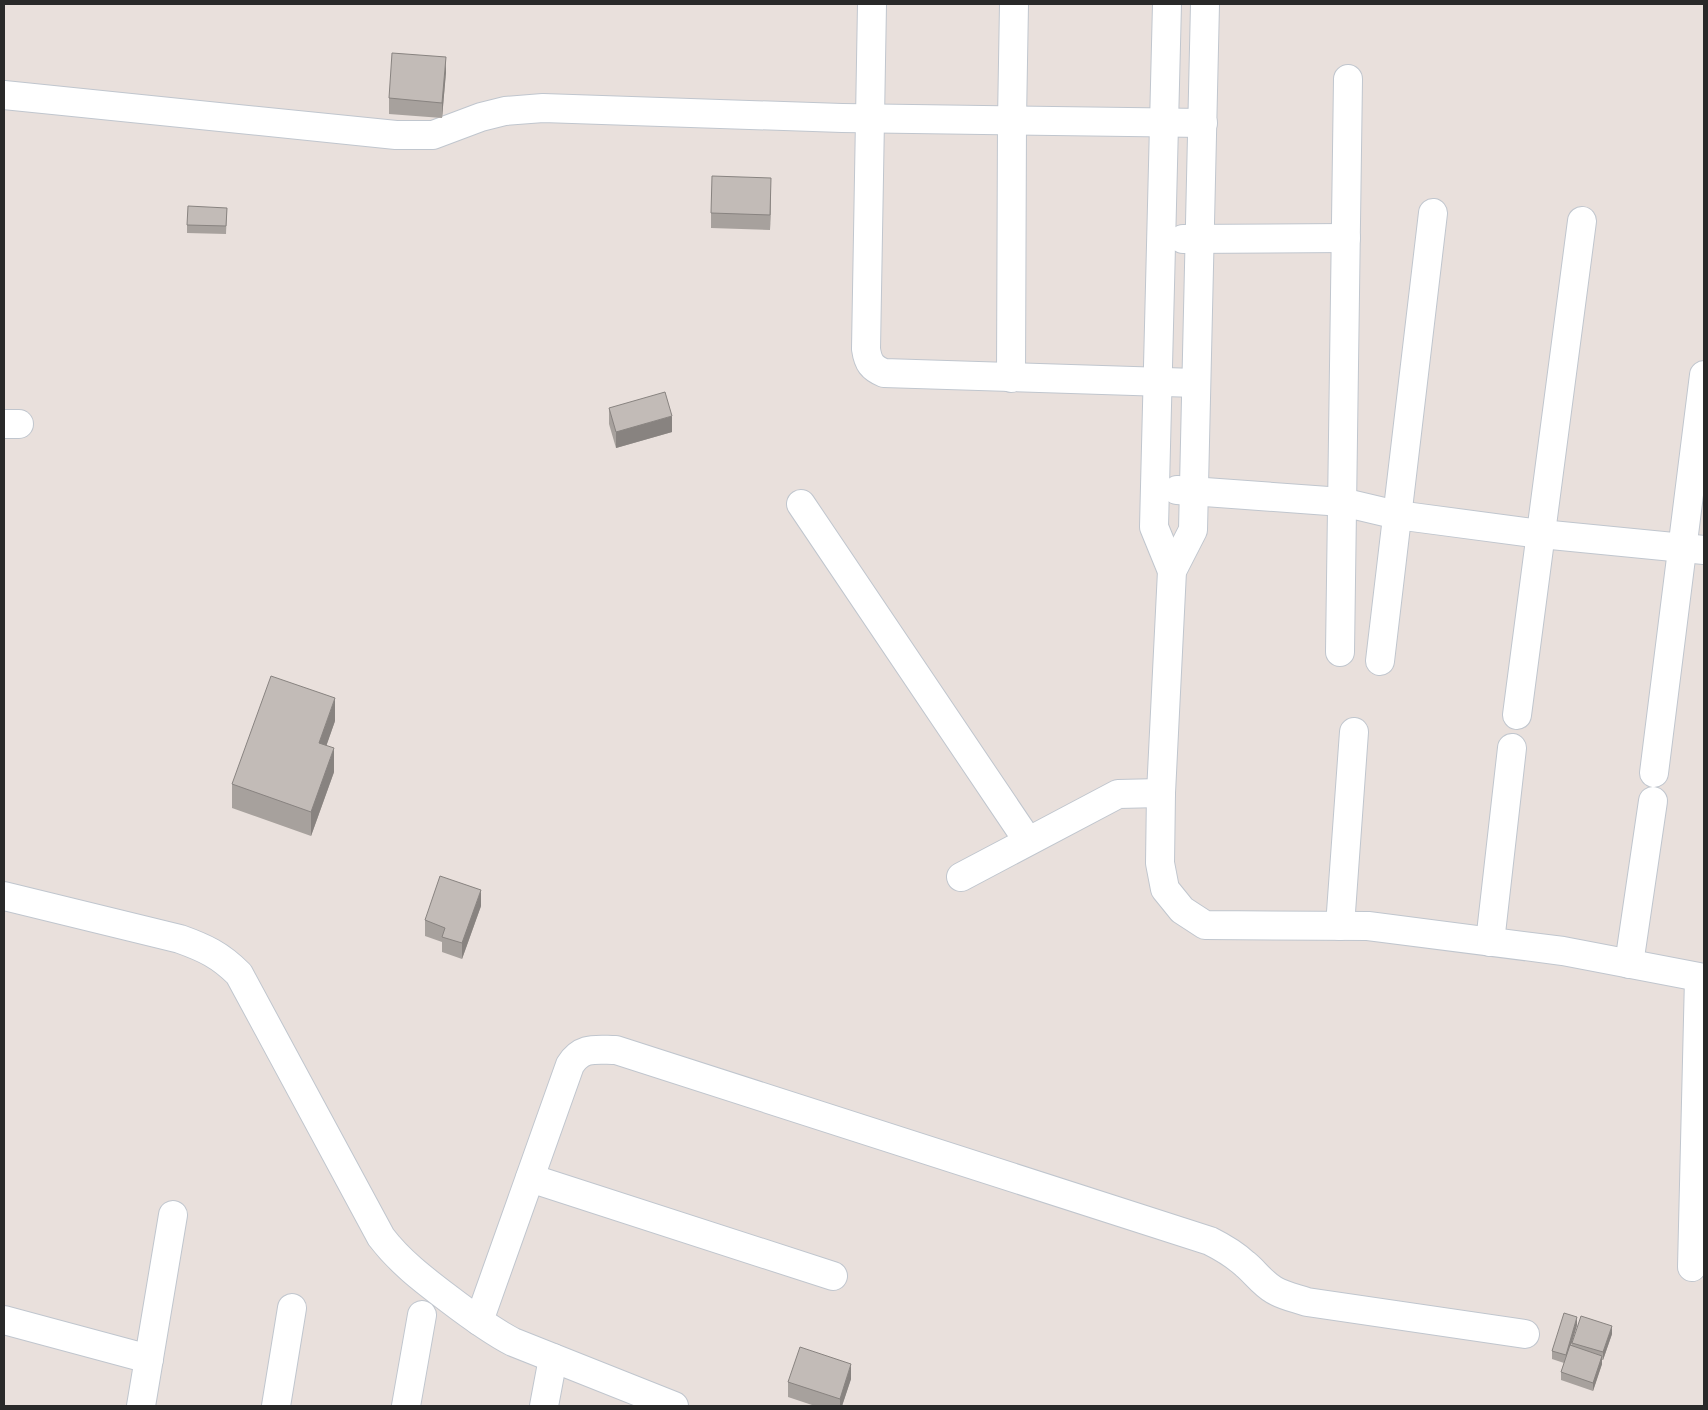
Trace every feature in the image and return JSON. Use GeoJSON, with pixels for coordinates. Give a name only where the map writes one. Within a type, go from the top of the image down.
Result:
{"type":"FeatureCollection","features":[{"type":"Feature","properties":{"kind":"street"},"geometry":{"type":"LineString","coordinates":[[872,4],[866,349],[870,364],[884,373],[1196,383]]}},
{"type":"Feature","properties":{"kind":"street"},"geometry":{"type":"LineString","coordinates":[[1011,378],[1014,4]]}},
{"type":"Feature","properties":{"kind":"street"},"geometry":{"type":"LineString","coordinates":[[1167,4],[1154,527],[1172,571]]}},
{"type":"Feature","properties":{"kind":"street"},"geometry":{"type":"LineString","coordinates":[[1206,4],[1194,490],[1192,530],[1172,571],[1161,793],[1160,863],[1165,889],[1182,910],[1205,925],[1368,926],[1563,951],[1702,978],[1692,1267]]}},
{"type":"Feature","properties":{"kind":"street"},"geometry":{"type":"LineString","coordinates":[[1340,652],[1348,79]]}},
{"type":"Feature","properties":{"kind":"street"},"geometry":{"type":"LineString","coordinates":[[4,95],[396,135],[432,135],[481,117],[505,111],[543,108],[870,118],[1203,123]]}},
{"type":"Feature","properties":{"kind":"street"},"geometry":{"type":"LineString","coordinates":[[1380,661],[1433,213]]}},
{"type":"Feature","properties":{"kind":"street"},"geometry":{"type":"LineString","coordinates":[[1517,716],[1582,221]]}},
{"type":"Feature","properties":{"kind":"street"},"geometry":{"type":"LineString","coordinates":[[1161,238],[1346,238]]}},
{"type":"Feature","properties":{"kind":"street"},"geometry":{"type":"LineString","coordinates":[[1654,772],[1693,550],[1704,375]]}},
{"type":"Feature","properties":{"kind":"street"},"geometry":{"type":"LineString","coordinates":[[1155,490],[1194,490],[1342,502],[1397,515],[1541,534],[1693,550]]}},
{"type":"Feature","properties":{"kind":"street"},"geometry":{"type":"LineString","coordinates":[[801,504],[1028,841]]}},
{"type":"Feature","properties":{"kind":"street"},"geometry":{"type":"LineString","coordinates":[[1340,926],[1354,732]]}},
{"type":"Feature","properties":{"kind":"street"},"geometry":{"type":"LineString","coordinates":[[1490,942],[1512,748]]}},
{"type":"Feature","properties":{"kind":"street"},"geometry":{"type":"LineString","coordinates":[[961,877],[1118,794],[1161,793]]}},
{"type":"Feature","properties":{"kind":"street"},"geometry":{"type":"LineString","coordinates":[[1629,964],[1653,800]]}},
{"type":"Feature","properties":{"kind":"street"},"geometry":{"type":"LineString","coordinates":[[4,896],[180,939],[201,946],[224,959],[239,974],[381,1237],[393,1254],[493,1332],[674,1406]]}},
{"type":"Feature","properties":{"kind":"street"},"geometry":{"type":"LineString","coordinates":[[479,1321],[570,1065],[576,1055],[591,1049],[616,1050],[1210,1240],[1246,1265],[1259,1279],[1287,1296],[1307,1302],[1525,1334]]}},
{"type":"Feature","properties":{"kind":"street"},"geometry":{"type":"LineString","coordinates":[[530,1178],[833,1276]]}},
{"type":"Feature","properties":{"kind":"street"},"geometry":{"type":"LineString","coordinates":[[141,1406],[174,1214]]}},
{"type":"Feature","properties":{"kind":"street"},"geometry":{"type":"LineString","coordinates":[[276,1406],[292,1308]]}},
{"type":"Feature","properties":{"kind":"street"},"geometry":{"type":"LineString","coordinates":[[406,1406],[422,1315]]}},
{"type":"Feature","properties":{"kind":"street"},"geometry":{"type":"LineString","coordinates":[[4,1320],[148,1359]]}},
{"type":"Feature","properties":{"kind":"street"},"geometry":{"type":"LineString","coordinates":[[544,1406],[553,1358]]}},
{"type":"Feature","properties":{"kind":"building"},"geometry":{"type":"Polygon","coordinates":[[[392,53],[446,57],[442,103],[389,98],[392,53]]]}},
{"type":"Feature","properties":{"kind":"building"},"geometry":{"type":"Polygon","coordinates":[[[712,176],[771,178],[770,215],[711,213],[712,176]]]}},
{"type":"Feature","properties":{"kind":"building"},"geometry":{"type":"Polygon","coordinates":[[[188,206],[227,208],[226,226],[187,225],[188,206]]]}},
{"type":"Feature","properties":{"kind":"building"},"geometry":{"type":"Polygon","coordinates":[[[665,392],[672,416],[616,432],[609,408],[665,392]]]}},
{"type":"Feature","properties":{"kind":"building"},"geometry":{"type":"Polygon","coordinates":[[[271,676],[335,698],[319,743],[334,748],[311,812],[232,784],[271,676]]]}},
{"type":"Feature","properties":{"kind":"building"},"geometry":{"type":"Polygon","coordinates":[[[440,876],[481,890],[462,943],[442,937],[445,928],[425,920],[440,876]]]}},
{"type":"Feature","properties":{"kind":"building"},"geometry":{"type":"Polygon","coordinates":[[[1564,1313],[1577,1317],[1566,1355],[1552,1351],[1564,1313]]]}},
{"type":"Feature","properties":{"kind":"building"},"geometry":{"type":"Polygon","coordinates":[[[1581,1316],[1612,1326],[1603,1352],[1572,1343],[1581,1316]]]}},
{"type":"Feature","properties":{"kind":"building"},"geometry":{"type":"Polygon","coordinates":[[[1570,1345],[1602,1356],[1593,1383],[1561,1372],[1570,1345]]]}},
{"type":"Feature","properties":{"kind":"building"},"geometry":{"type":"Polygon","coordinates":[[[800,1347],[851,1364],[840,1399],[788,1382],[800,1347]]]}}]}
